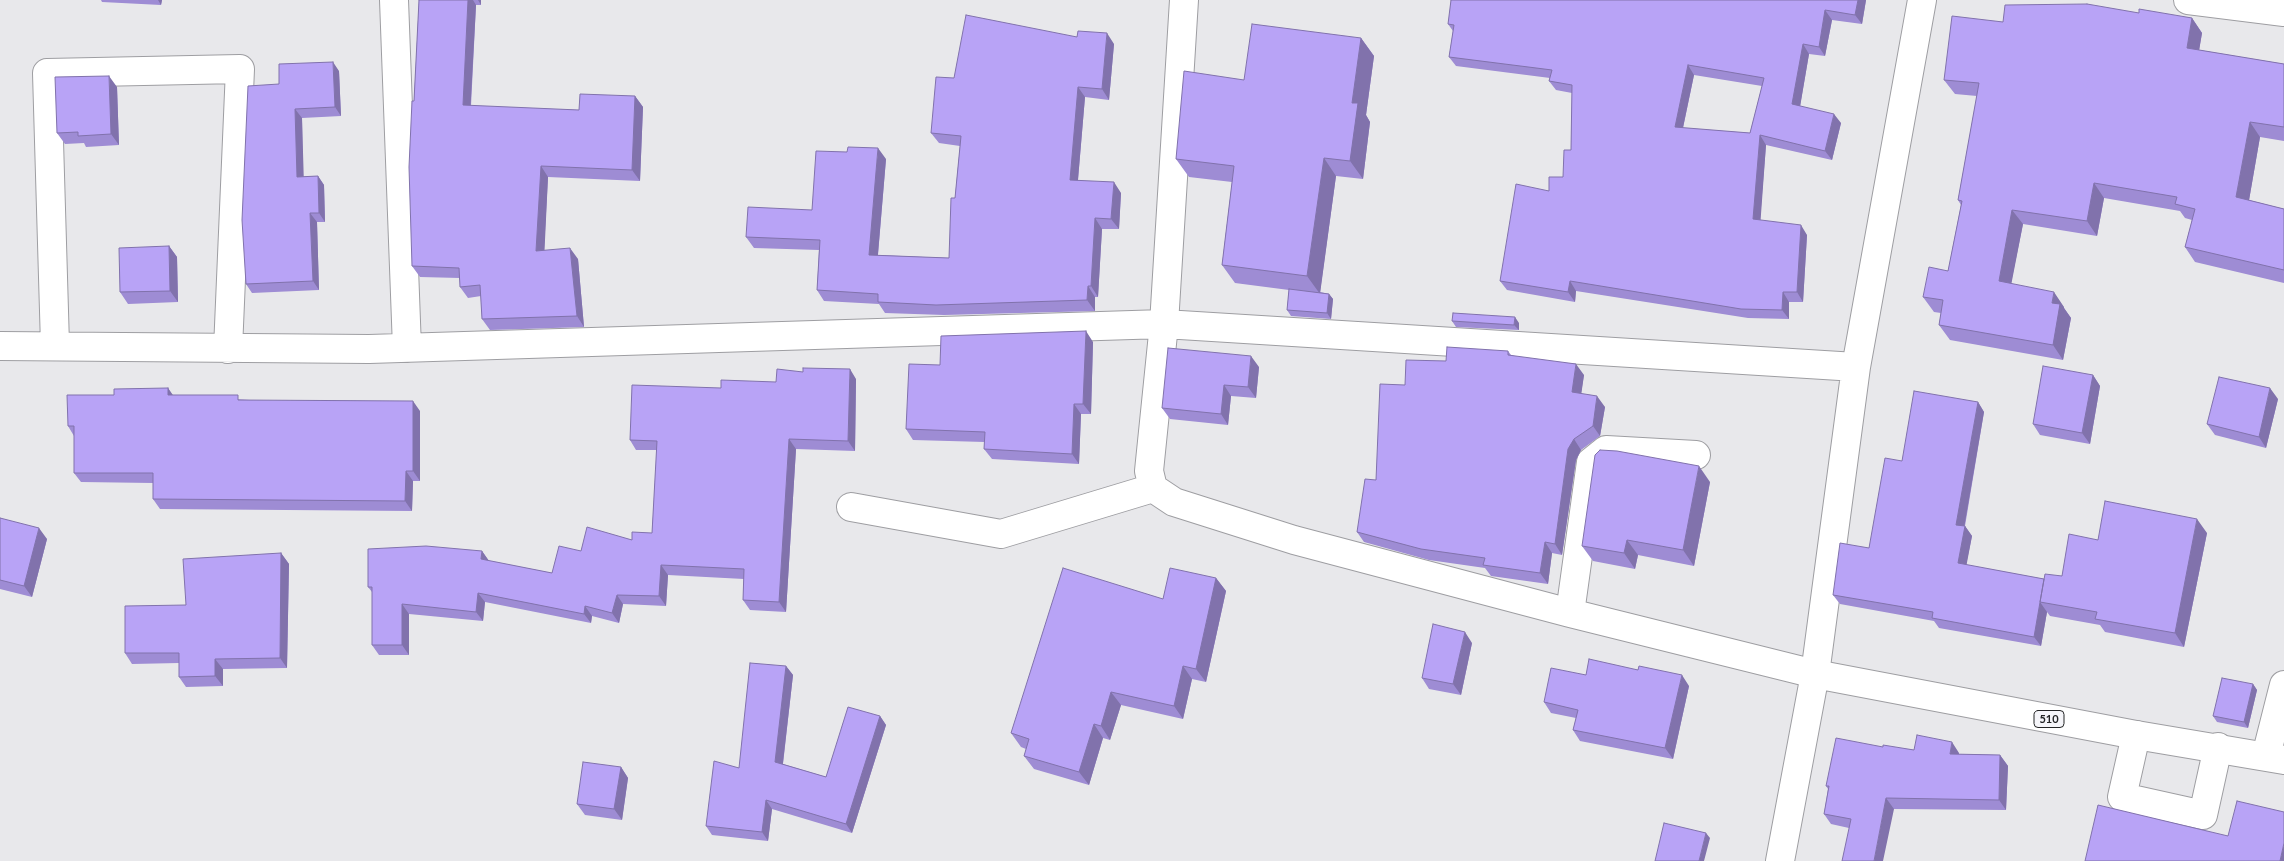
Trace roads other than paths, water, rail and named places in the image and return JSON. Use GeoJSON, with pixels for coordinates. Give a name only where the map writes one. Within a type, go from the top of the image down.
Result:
{"type":"FeatureCollection","features":[{"type":"Feature","properties":{"kind":"street"},"geometry":{"type":"LineString","coordinates":[[394,0],[407,348]]}},
{"type":"Feature","properties":{"kind":"street"},"geometry":{"type":"LineString","coordinates":[[1184,0],[1164,324],[1149,471],[1153,488],[1174,502],[1294,540],[1570,613],[1815,674]]}},
{"type":"Feature","properties":{"kind":"street"},"geometry":{"type":"LineString","coordinates":[[1780,861],[1815,674],[1856,366],[1922,0]]}},
{"type":"Feature","properties":{"kind":"street"},"geometry":{"type":"LineString","coordinates":[[2188,0],[2284,12]]}},
{"type":"Feature","properties":{"kind":"street"},"geometry":{"type":"LineString","coordinates":[[55,345],[46,73],[240,69],[228,349]]}},
{"type":"Feature","properties":{"kind":"street"},"geometry":{"type":"LineString","coordinates":[[0,346],[55,345],[228,349],[407,348],[1164,324],[1856,366]]}},
{"type":"Feature","properties":{"kind":"street"},"geometry":{"type":"LineString","coordinates":[[1570,613],[1591,462],[1606,450],[1696,455]]}},
{"type":"Feature","properties":{"kind":"street"},"geometry":{"type":"LineString","coordinates":[[852,508],[1001,534],[1153,488]]}},
{"type":"Feature","properties":{"kind":"street","name":"510"},"geometry":{"type":"LineString","coordinates":[[1815,674],[2136,735],[2275,758]]}},
{"type":"Feature","properties":{"kind":"street"},"geometry":{"type":"LineString","coordinates":[[2275,758],[2284,685]]}},
{"type":"Feature","properties":{"kind":"street"},"geometry":{"type":"LineString","coordinates":[[2136,735],[2122,797],[2203,815],[2218,748]]}}]}
